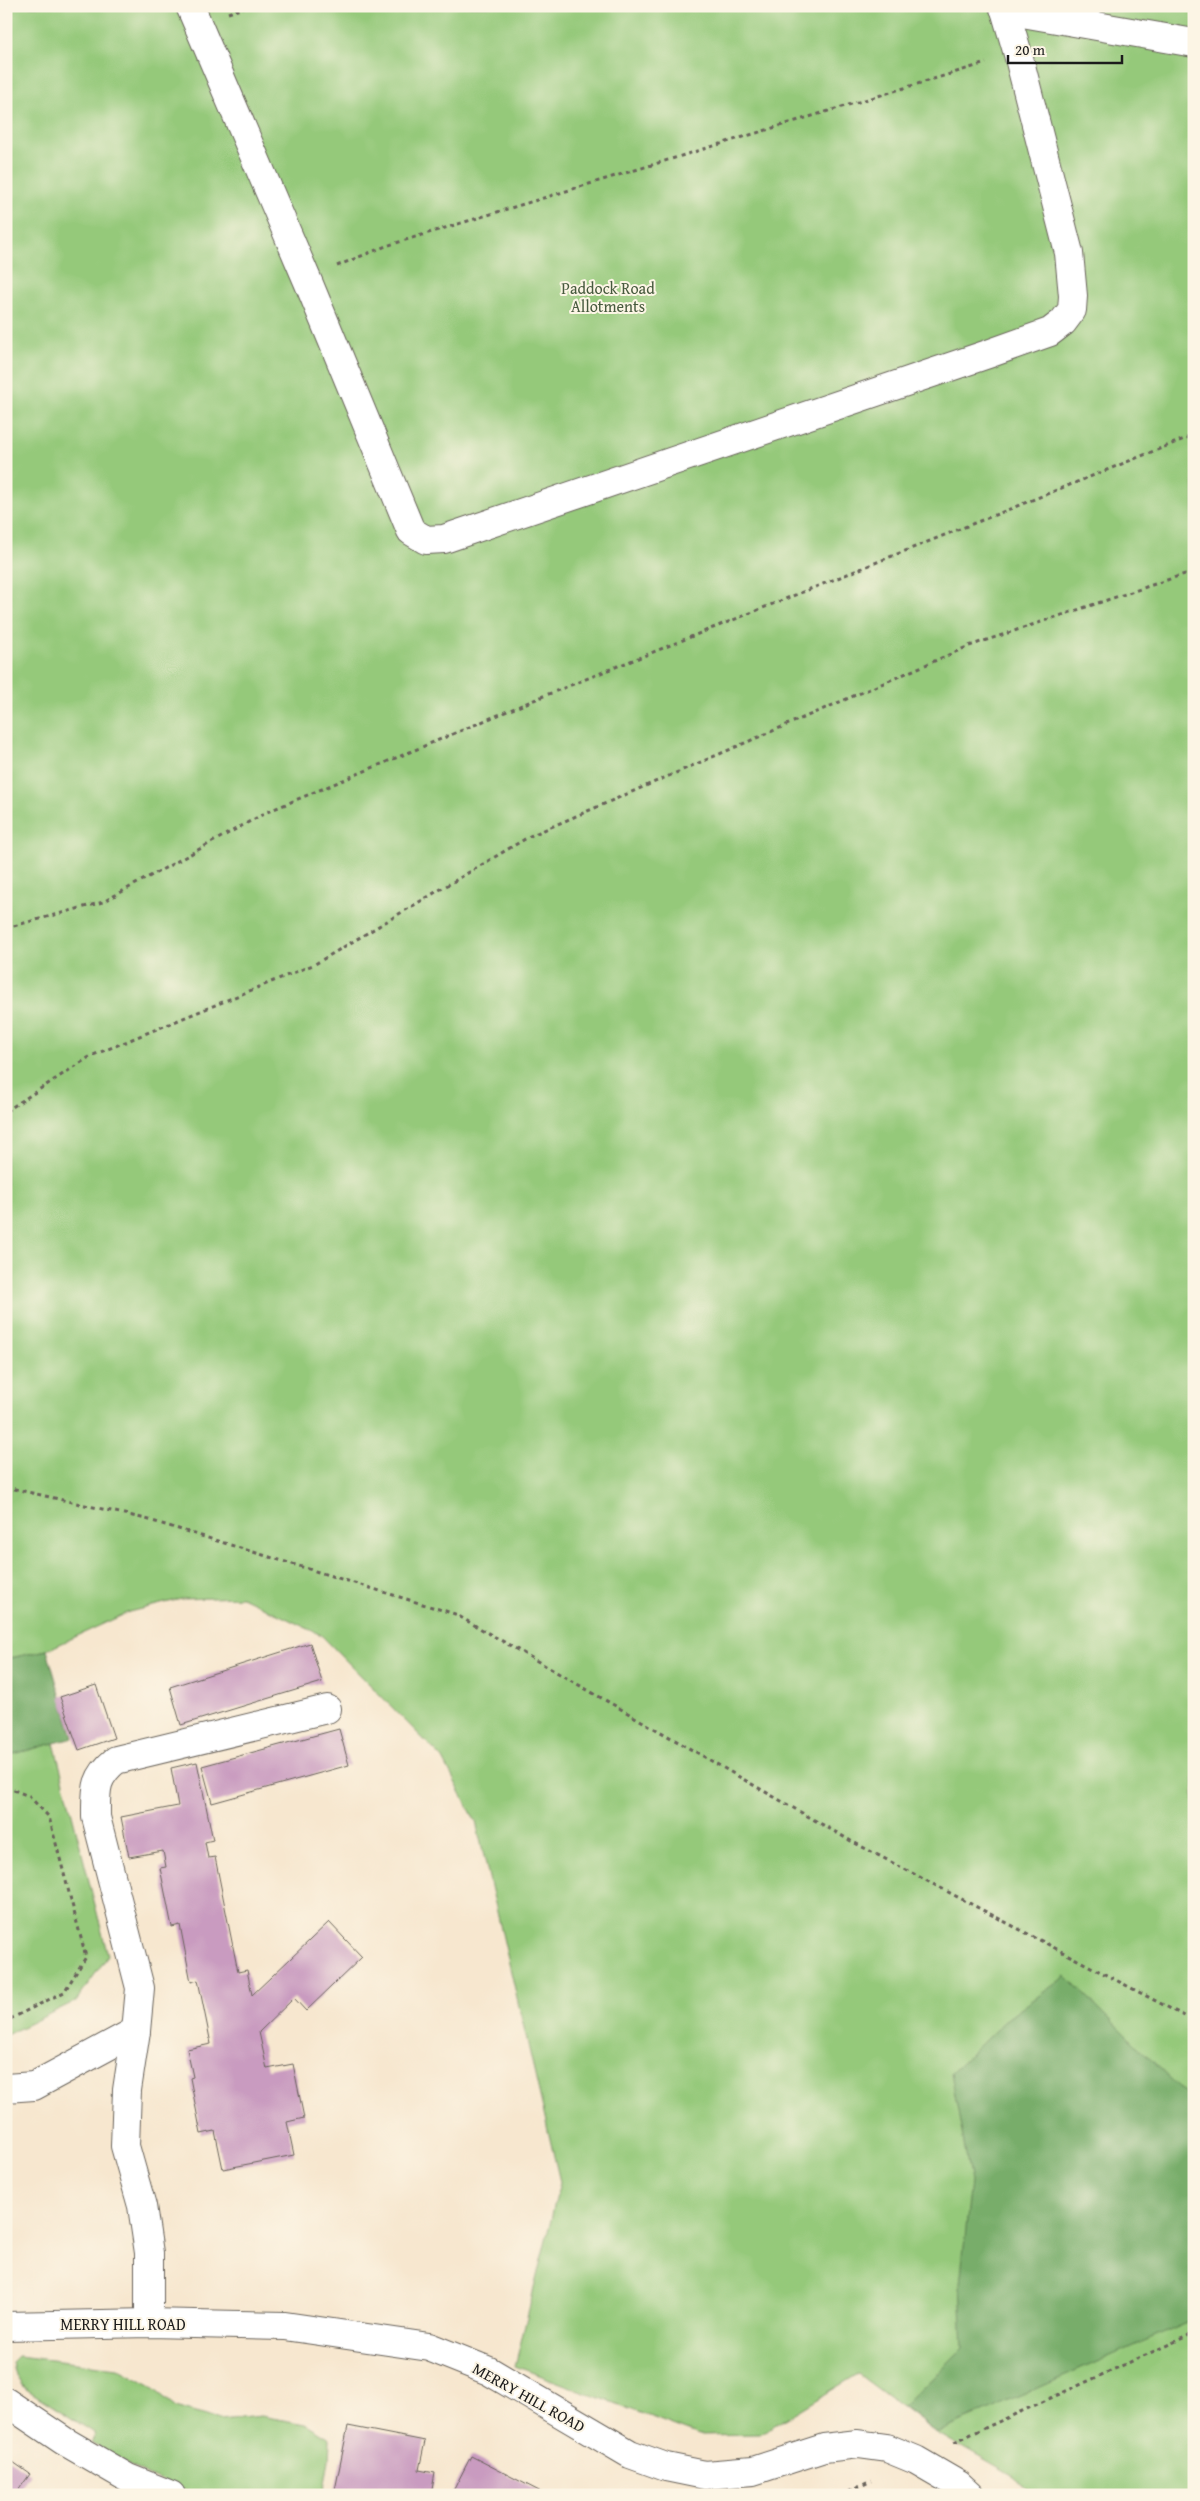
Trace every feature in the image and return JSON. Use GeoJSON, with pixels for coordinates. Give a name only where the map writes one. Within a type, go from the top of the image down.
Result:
{"type":"FeatureCollection","features":[{"type":"Feature","properties":{"kind":"street"},"geometry":{"type":"LineString","coordinates":[[190,6],[412,531],[426,540],[444,539],[1050,332],[1063,322],[1072,310],[1070,253],[1018,54],[1004,8],[1194,43]]}},
{"type":"Feature","properties":{"kind":"street"},"geometry":{"type":"LineString","coordinates":[[149,2323],[150,2254],[142,2206],[125,2146],[127,2090],[140,1988],[96,1817],[96,1792],[102,1772],[116,1760],[327,1709]]}},
{"type":"Feature","properties":{"kind":"street"},"geometry":{"type":"LineString","coordinates":[[6,2088],[34,2086],[136,2031]]}},
{"type":"Feature","properties":{"kind":"street","name":"MERRY HILL ROAD"},"geometry":{"type":"LineString","coordinates":[[6,2326],[149,2323],[284,2326],[429,2347],[490,2371],[630,2454],[666,2467],[705,2475],[753,2471],[824,2448],[858,2444],[887,2448],[916,2460],[959,2485],[970,2495]]}},
{"type":"Feature","properties":{"kind":"street"},"geometry":{"type":"LineString","coordinates":[[6,2402],[64,2441],[128,2478],[171,2495]]}},
{"type":"Feature","properties":{"kind":"path"},"geometry":{"type":"LineString","coordinates":[[309,284],[340,264],[386,246],[915,83],[1018,54]]}},
{"type":"Feature","properties":{"kind":"path"},"geometry":{"type":"LineString","coordinates":[[6,928],[103,902],[267,812],[550,694],[1194,435]]}},
{"type":"Feature","properties":{"kind":"path"},"geometry":{"type":"LineString","coordinates":[[6,1110],[91,1056],[315,964],[530,836],[969,646],[1194,571]]}},
{"type":"Feature","properties":{"kind":"path"},"geometry":{"type":"LineString","coordinates":[[6,1486],[146,1519],[455,1614],[851,1841],[1194,2021]]}},
{"type":"Feature","properties":{"kind":"path"},"geometry":{"type":"LineString","coordinates":[[6,1787],[29,1796],[49,1817],[86,1957],[64,1992],[6,2021]]}},
{"type":"Feature","properties":{"kind":"path"},"geometry":{"type":"LineString","coordinates":[[916,2460],[1194,2333]]}},
{"type":"Feature","properties":{"kind":"green space","name":"Paddock Road Allotments"},"geometry":{"type":"Polygon","coordinates":[[[6,6],[1194,6],[1194,2495],[1035,2495],[1014,2477],[937,2433],[858,2374],[760,2434],[699,2435],[515,2366],[560,2182],[476,1822],[443,1759],[321,1635],[242,1597],[181,1599],[129,1612],[47,1650],[6,1659],[6,6]]]}},
{"type":"Feature","properties":{"kind":"green space"},"geometry":{"type":"Polygon","coordinates":[[[47,1650],[73,1738],[6,1756],[6,1659],[47,1650]]]}},
{"type":"Feature","properties":{"kind":"green space"},"geometry":{"type":"Polygon","coordinates":[[[54,1743],[108,1956],[76,2001],[6,2035],[6,1756],[54,1743]]]}},
{"type":"Feature","properties":{"kind":"green space"},"geometry":{"type":"Polygon","coordinates":[[[1066,1976],[1186,2094],[1194,2089],[1194,2319],[937,2433],[903,2407],[963,2348],[960,2284],[971,2182],[951,2073],[1008,2018],[1066,1976]]]}},
{"type":"Feature","properties":{"kind":"green space"},"geometry":{"type":"Polygon","coordinates":[[[18,2356],[117,2368],[150,2386],[176,2407],[220,2420],[261,2416],[305,2424],[330,2439],[329,2460],[323,2495],[197,2495],[147,2475],[91,2442],[96,2434],[23,2387],[14,2373],[12,2362],[18,2356]]]}},
{"type":"Feature","properties":{"kind":"building"},"geometry":{"type":"Polygon","coordinates":[[[310,1643],[322,1682],[181,1725],[170,1687],[310,1643]]]}},
{"type":"Feature","properties":{"kind":"building"},"geometry":{"type":"Polygon","coordinates":[[[96,1685],[114,1738],[79,1750],[60,1697],[96,1685]]]}},
{"type":"Feature","properties":{"kind":"building"},"geometry":{"type":"Polygon","coordinates":[[[339,1729],[349,1765],[212,1803],[202,1766],[339,1729]]]}},
{"type":"Feature","properties":{"kind":"building"},"geometry":{"type":"Polygon","coordinates":[[[197,1762],[213,1840],[205,1842],[208,1858],[215,1857],[238,1972],[247,1970],[252,1995],[329,1922],[362,1957],[306,2011],[294,1998],[259,2032],[267,2069],[293,2064],[304,2118],[287,2122],[294,2155],[223,2169],[215,2131],[201,2134],[190,2078],[193,2077],[187,2049],[211,2044],[198,1980],[191,1982],[180,1925],[172,1927],[160,1868],[166,1867],[163,1851],[129,1857],[121,1817],[178,1806],[171,1768],[197,1762]]]}},
{"type":"Feature","properties":{"kind":"building"},"geometry":{"type":"Polygon","coordinates":[[[348,2426],[425,2441],[419,2470],[435,2473],[431,2495],[334,2495],[348,2426]]]}},
{"type":"Feature","properties":{"kind":"building"},"geometry":{"type":"Polygon","coordinates":[[[471,2456],[547,2495],[451,2495],[471,2456]]]}},
{"type":"Feature","properties":{"kind":"building"},"geometry":{"type":"Polygon","coordinates":[[[6,2457],[30,2474],[15,2495],[6,2495],[6,2457]]]}}]}
